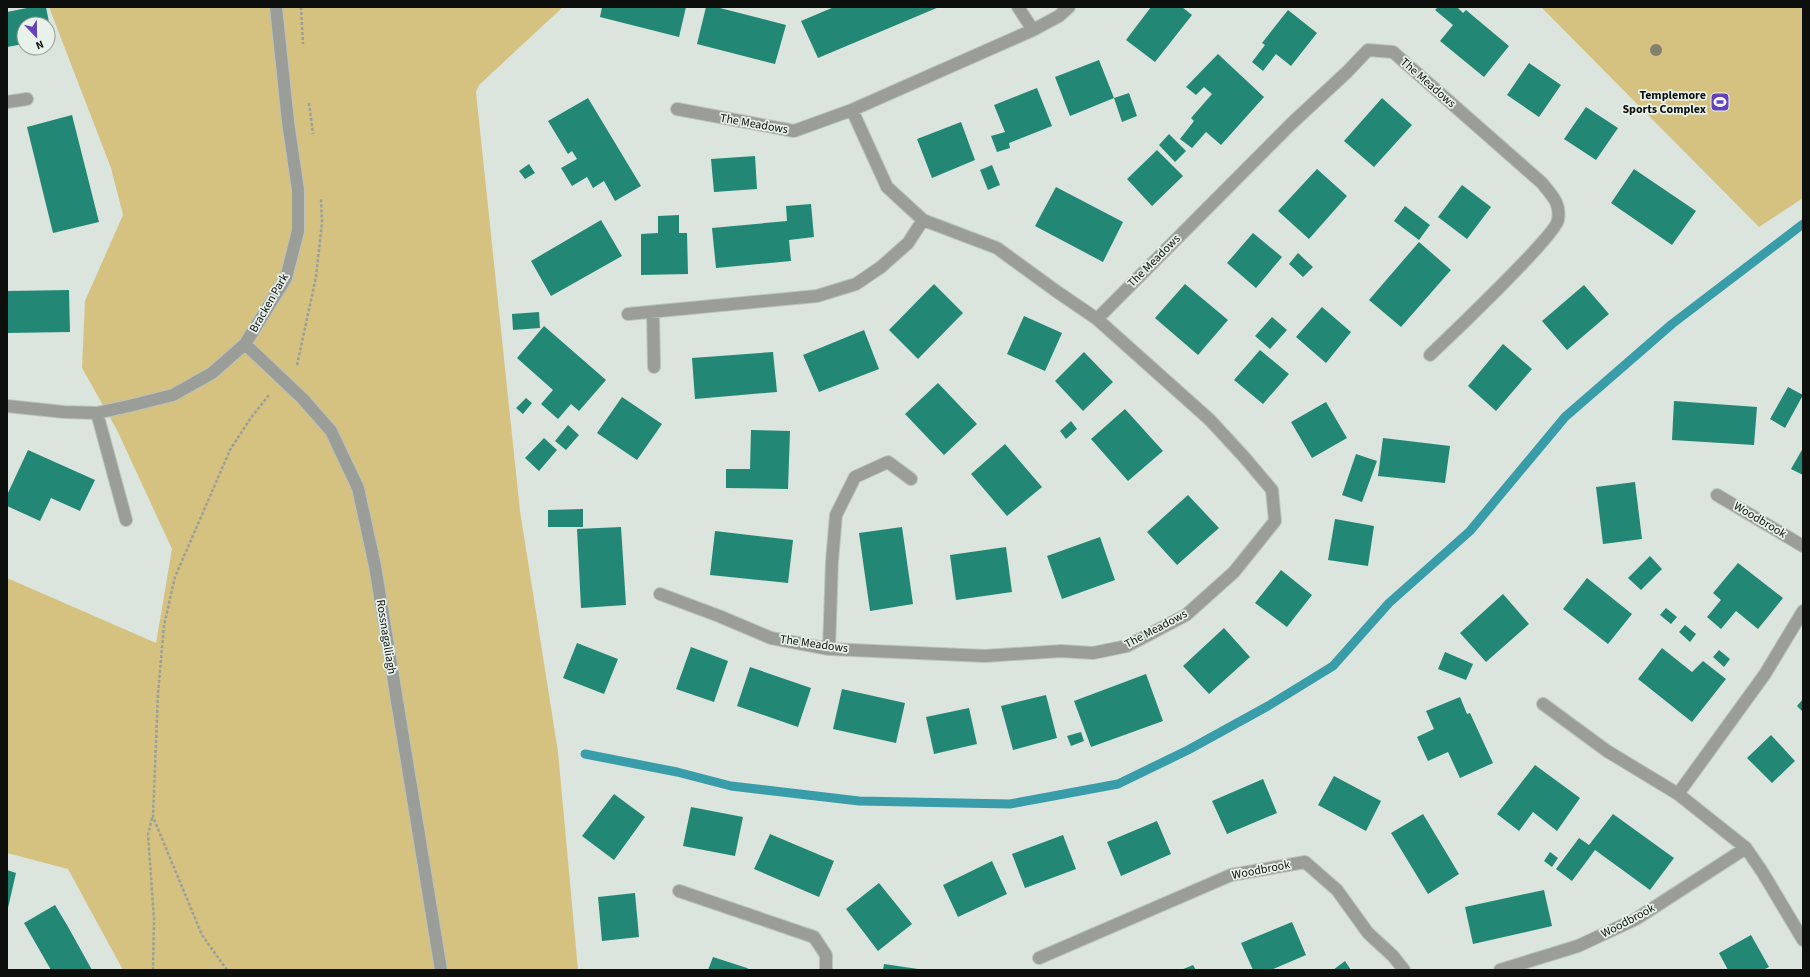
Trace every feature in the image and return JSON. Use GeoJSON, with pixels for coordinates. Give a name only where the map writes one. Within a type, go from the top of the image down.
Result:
{"type":"FeatureCollection","features":[{"type":"Feature","properties":{"kind":"street","name":"Bracken Park"},"geometry":{"type":"LineString","coordinates":[[7,406],[64,412],[97,413],[173,395],[212,373],[245,344],[286,278],[298,231],[298,190],[288,122],[276,7]]}},
{"type":"Feature","properties":{"kind":"street"},"geometry":{"type":"LineString","coordinates":[[1018,7],[1033,30]]}},
{"type":"Feature","properties":{"kind":"street","name":"The Meadows"},"geometry":{"type":"LineString","coordinates":[[677,109],[794,131],[852,110],[1033,30],[1059,16],[1069,7]]}},
{"type":"Feature","properties":{"kind":"street","name":"The Meadows"},"geometry":{"type":"LineString","coordinates":[[1097,318],[1291,124],[1347,72],[1368,50],[1393,52],[1542,184],[1558,203],[1558,222],[1542,244],[1430,355]]}},
{"type":"Feature","properties":{"kind":"street"},"geometry":{"type":"LineString","coordinates":[[7,102],[27,99]]}},
{"type":"Feature","properties":{"kind":"street","name":"The Meadows"},"geometry":{"type":"LineString","coordinates":[[660,594],[719,616],[771,638],[829,649],[985,656],[1061,651],[1093,653],[1127,646],[1186,615],[1239,566],[1275,521],[1272,490],[1210,420],[1097,318],[1056,291],[997,248],[923,220],[887,187],[852,110]]}},
{"type":"Feature","properties":{"kind":"street"},"geometry":{"type":"LineString","coordinates":[[628,314],[817,296],[856,284],[881,266],[908,243],[923,220]]}},
{"type":"Feature","properties":{"kind":"street"},"geometry":{"type":"LineString","coordinates":[[653,312],[654,367]]}},
{"type":"Feature","properties":{"kind":"street","name":"Rossnagalliagh"},"geometry":{"type":"LineString","coordinates":[[245,344],[284,381],[331,431],[358,488],[375,566],[441,970]]}},
{"type":"Feature","properties":{"kind":"street"},"geometry":{"type":"LineString","coordinates":[[97,413],[126,520]]}},
{"type":"Feature","properties":{"kind":"street"},"geometry":{"type":"LineString","coordinates":[[829,649],[832,561],[836,515],[855,477],[888,462],[911,479]]}},
{"type":"Feature","properties":{"kind":"street","name":"Woodbrook"},"geometry":{"type":"LineString","coordinates":[[1717,495],[1803,546]]}},
{"type":"Feature","properties":{"kind":"street"},"geometry":{"type":"LineString","coordinates":[[1678,794],[1765,674],[1803,611]]}},
{"type":"Feature","properties":{"kind":"street"},"geometry":{"type":"LineString","coordinates":[[1543,704],[1607,751],[1678,794],[1746,848],[1763,872],[1803,940]]}},
{"type":"Feature","properties":{"kind":"street","name":"Woodbrook"},"geometry":{"type":"LineString","coordinates":[[1500,970],[1578,946],[1636,919],[1746,848]]}},
{"type":"Feature","properties":{"kind":"street","name":"Woodbrook"},"geometry":{"type":"LineString","coordinates":[[1039,958],[1231,875],[1305,862],[1337,890],[1368,932],[1393,956],[1404,970]]}},
{"type":"Feature","properties":{"kind":"street"},"geometry":{"type":"LineString","coordinates":[[680,891],[814,937],[826,955],[826,970]]}},
{"type":"Feature","properties":{"kind":"path"},"geometry":{"type":"LineString","coordinates":[[301,7],[303,49]]}},
{"type":"Feature","properties":{"kind":"path"},"geometry":{"type":"LineString","coordinates":[[309,101],[314,139]]}},
{"type":"Feature","properties":{"kind":"path"},"geometry":{"type":"LineString","coordinates":[[153,970],[154,919],[148,835],[153,817],[158,693],[164,625],[175,577],[230,450],[250,419],[298,364],[316,277],[322,223],[320,192]]}},
{"type":"Feature","properties":{"kind":"path"},"geometry":{"type":"LineString","coordinates":[[153,817],[202,935],[227,970]]}},
{"type":"Feature","properties":{"kind":"shaded area"},"geometry":{"type":"Polygon","coordinates":[[[49,7],[563,7],[479,85],[476,92],[520,511],[558,752],[578,970],[123,970],[68,869],[7,853],[7,578],[156,643],[172,549],[117,430],[82,368],[85,301],[123,215],[111,168],[56,25],[56,16],[52,16],[49,7]]]}},
{"type":"Feature","properties":{"kind":"shaded area","name":"Templemore Sports Complex"},"geometry":{"type":"Polygon","coordinates":[[[1541,7],[1803,7],[1803,198],[1759,227],[1541,7]]]}},
{"type":"Feature","properties":{"kind":"building"},"geometry":{"type":"Polygon","coordinates":[[[32,7],[46,7],[48,16],[16,16],[16,45],[7,47],[7,12],[32,7]]]}},
{"type":"Feature","properties":{"kind":"building"},"geometry":{"type":"Polygon","coordinates":[[[602,7],[686,7],[679,37],[600,17],[602,7]]]}},
{"type":"Feature","properties":{"kind":"building"},"geometry":{"type":"Polygon","coordinates":[[[706,7],[716,7],[786,25],[775,64],[697,44],[706,7]]]}},
{"type":"Feature","properties":{"kind":"building"},"geometry":{"type":"Polygon","coordinates":[[[834,7],[939,7],[818,58],[801,21],[834,7]]]}},
{"type":"Feature","properties":{"kind":"building"},"geometry":{"type":"Polygon","coordinates":[[[1151,7],[1182,7],[1192,15],[1155,62],[1126,40],[1151,7]]]}},
{"type":"Feature","properties":{"kind":"building"},"geometry":{"type":"Polygon","coordinates":[[[1438,7],[1457,7],[1463,13],[1466,10],[1509,46],[1484,77],[1440,41],[1453,25],[1435,10],[1438,7]]]}},
{"type":"Feature","properties":{"kind":"building"},"geometry":{"type":"Polygon","coordinates":[[[1288,10],[1317,33],[1291,66],[1276,54],[1263,71],[1252,62],[1265,45],[1262,43],[1288,10]]]}},
{"type":"Feature","properties":{"kind":"building"},"geometry":{"type":"Polygon","coordinates":[[[1218,54],[1264,97],[1221,145],[1206,132],[1192,148],[1180,139],[1194,121],[1191,118],[1212,94],[1204,87],[1196,95],[1186,87],[1218,54]]]}},
{"type":"Feature","properties":{"kind":"building"},"geometry":{"type":"Polygon","coordinates":[[[1099,60],[1114,98],[1070,116],[1055,77],[1099,60]]]}},
{"type":"Feature","properties":{"kind":"building"},"geometry":{"type":"Polygon","coordinates":[[[1529,63],[1561,85],[1539,117],[1507,95],[1529,63]]]}},
{"type":"Feature","properties":{"kind":"building"},"geometry":{"type":"Polygon","coordinates":[[[1037,88],[1052,126],[1009,143],[1010,148],[997,152],[991,136],[1005,132],[994,105],[1037,88]]]}},
{"type":"Feature","properties":{"kind":"building"},"geometry":{"type":"Polygon","coordinates":[[[1129,93],[1137,116],[1122,122],[1114,98],[1129,93]]]}},
{"type":"Feature","properties":{"kind":"building"},"geometry":{"type":"Polygon","coordinates":[[[588,98],[641,186],[615,201],[604,181],[593,188],[587,177],[572,186],[561,168],[577,159],[572,151],[568,154],[548,121],[588,98]]]}},
{"type":"Feature","properties":{"kind":"building"},"geometry":{"type":"Polygon","coordinates":[[[1382,98],[1412,125],[1374,167],[1344,141],[1382,98]]]}},
{"type":"Feature","properties":{"kind":"building"},"geometry":{"type":"Polygon","coordinates":[[[1586,107],[1618,128],[1596,160],[1564,139],[1586,107]]]}},
{"type":"Feature","properties":{"kind":"building"},"geometry":{"type":"Polygon","coordinates":[[[72,115],[99,222],[53,233],[27,127],[72,115]]]}},
{"type":"Feature","properties":{"kind":"building"},"geometry":{"type":"Polygon","coordinates":[[[961,122],[975,160],[932,178],[917,139],[961,122]]]}},
{"type":"Feature","properties":{"kind":"building"},"geometry":{"type":"Polygon","coordinates":[[[1169,134],[1186,151],[1175,162],[1159,145],[1169,134]]]}},
{"type":"Feature","properties":{"kind":"building"},"geometry":{"type":"Polygon","coordinates":[[[1157,150],[1183,176],[1152,206],[1127,179],[1157,150]]]}},
{"type":"Feature","properties":{"kind":"building"},"geometry":{"type":"Polygon","coordinates":[[[755,156],[757,189],[714,192],[711,159],[755,156]]]}},
{"type":"Feature","properties":{"kind":"building"},"geometry":{"type":"Polygon","coordinates":[[[529,164],[535,173],[525,179],[519,171],[529,164]]]}},
{"type":"Feature","properties":{"kind":"building"},"geometry":{"type":"Polygon","coordinates":[[[992,165],[1000,185],[988,190],[980,170],[992,165]]]}},
{"type":"Feature","properties":{"kind":"building"},"geometry":{"type":"Polygon","coordinates":[[[1317,169],[1347,196],[1309,239],[1278,211],[1317,169]]]}},
{"type":"Feature","properties":{"kind":"building"},"geometry":{"type":"Polygon","coordinates":[[[1634,169],[1696,211],[1672,245],[1611,203],[1634,169]]]}},
{"type":"Feature","properties":{"kind":"building"},"geometry":{"type":"Polygon","coordinates":[[[1462,185],[1491,207],[1467,239],[1438,217],[1462,185]]]}},
{"type":"Feature","properties":{"kind":"building"},"geometry":{"type":"Polygon","coordinates":[[[1056,187],[1123,222],[1103,262],[1035,226],[1056,187]]]}},
{"type":"Feature","properties":{"kind":"building"},"geometry":{"type":"Polygon","coordinates":[[[811,204],[814,237],[789,240],[791,261],[716,268],[712,228],[787,221],[786,206],[811,204]]]}},
{"type":"Feature","properties":{"kind":"building"},"geometry":{"type":"Polygon","coordinates":[[[1405,206],[1430,225],[1419,240],[1394,221],[1405,206]]]}},
{"type":"Feature","properties":{"kind":"building"},"geometry":{"type":"Polygon","coordinates":[[[679,215],[679,233],[687,233],[688,274],[641,275],[641,234],[658,233],[658,216],[679,215]]]}},
{"type":"Feature","properties":{"kind":"building"},"geometry":{"type":"Polygon","coordinates":[[[601,220],[622,256],[551,296],[531,261],[601,220]]]}},
{"type":"Feature","properties":{"kind":"building"},"geometry":{"type":"Polygon","coordinates":[[[1253,233],[1282,257],[1256,288],[1227,263],[1253,233]]]}},
{"type":"Feature","properties":{"kind":"building"},"geometry":{"type":"Polygon","coordinates":[[[1419,242],[1451,270],[1401,327],[1369,300],[1419,242]]]}},
{"type":"Feature","properties":{"kind":"building"},"geometry":{"type":"Polygon","coordinates":[[[1298,253],[1313,267],[1303,277],[1289,264],[1298,253]]]}},
{"type":"Feature","properties":{"kind":"building"},"geometry":{"type":"Polygon","coordinates":[[[934,284],[963,313],[918,359],[889,330],[934,284]]]}},
{"type":"Feature","properties":{"kind":"building"},"geometry":{"type":"Polygon","coordinates":[[[1185,284],[1228,320],[1198,355],[1155,318],[1185,284]]]}},
{"type":"Feature","properties":{"kind":"building"},"geometry":{"type":"Polygon","coordinates":[[[1584,285],[1609,314],[1567,350],[1542,321],[1584,285]]]}},
{"type":"Feature","properties":{"kind":"building"},"geometry":{"type":"Polygon","coordinates":[[[69,290],[70,332],[7,333],[7,291],[69,290]]]}},
{"type":"Feature","properties":{"kind":"building"},"geometry":{"type":"Polygon","coordinates":[[[1322,307],[1351,332],[1326,363],[1296,337],[1322,307]]]}},
{"type":"Feature","properties":{"kind":"building"},"geometry":{"type":"Polygon","coordinates":[[[539,312],[540,328],[513,330],[512,314],[539,312]]]}},
{"type":"Feature","properties":{"kind":"building"},"geometry":{"type":"Polygon","coordinates":[[[1024,316],[1062,333],[1045,371],[1007,354],[1024,316]]]}},
{"type":"Feature","properties":{"kind":"building"},"geometry":{"type":"Polygon","coordinates":[[[1272,317],[1287,330],[1270,349],[1255,336],[1272,317]]]}},
{"type":"Feature","properties":{"kind":"building"},"geometry":{"type":"Polygon","coordinates":[[[544,326],[606,380],[579,411],[571,404],[558,419],[541,404],[553,390],[517,358],[544,326]]]}},
{"type":"Feature","properties":{"kind":"building"},"geometry":{"type":"Polygon","coordinates":[[[864,330],[879,369],[819,392],[803,355],[864,330]]]}},
{"type":"Feature","properties":{"kind":"building"},"geometry":{"type":"Polygon","coordinates":[[[1503,344],[1532,369],[1496,411],[1468,386],[1503,344]]]}},
{"type":"Feature","properties":{"kind":"building"},"geometry":{"type":"Polygon","coordinates":[[[1260,350],[1289,374],[1263,404],[1234,380],[1260,350]]]}},
{"type":"Feature","properties":{"kind":"building"},"geometry":{"type":"Polygon","coordinates":[[[773,352],[777,392],[695,399],[692,358],[773,352]]]}},
{"type":"Feature","properties":{"kind":"building"},"geometry":{"type":"Polygon","coordinates":[[[1084,352],[1113,382],[1083,411],[1055,381],[1084,352]]]}},
{"type":"Feature","properties":{"kind":"building"},"geometry":{"type":"Polygon","coordinates":[[[938,383],[977,424],[944,455],[905,414],[938,383]]]}},
{"type":"Feature","properties":{"kind":"building"},"geometry":{"type":"Polygon","coordinates":[[[1788,387],[1803,395],[1785,428],[1770,419],[1788,387]]]}},
{"type":"Feature","properties":{"kind":"building"},"geometry":{"type":"Polygon","coordinates":[[[622,397],[662,424],[637,460],[597,433],[622,397]]]}},
{"type":"Feature","properties":{"kind":"building"},"geometry":{"type":"Polygon","coordinates":[[[526,398],[532,403],[523,414],[516,408],[526,398]]]}},
{"type":"Feature","properties":{"kind":"building"},"geometry":{"type":"Polygon","coordinates":[[[1674,401],[1757,407],[1754,445],[1672,440],[1674,401]]]}},
{"type":"Feature","properties":{"kind":"building"},"geometry":{"type":"Polygon","coordinates":[[[1326,402],[1347,438],[1312,458],[1291,422],[1326,402]]]}},
{"type":"Feature","properties":{"kind":"building"},"geometry":{"type":"Polygon","coordinates":[[[1125,409],[1163,451],[1128,481],[1091,439],[1125,409]]]}},
{"type":"Feature","properties":{"kind":"building"},"geometry":{"type":"Polygon","coordinates":[[[1071,421],[1077,429],[1066,439],[1060,431],[1071,421]]]}},
{"type":"Feature","properties":{"kind":"building"},"geometry":{"type":"Polygon","coordinates":[[[568,425],[579,435],[566,450],[555,441],[568,425]]]}},
{"type":"Feature","properties":{"kind":"building"},"geometry":{"type":"Polygon","coordinates":[[[751,430],[790,431],[788,489],[726,488],[726,469],[750,469],[751,430]]]}},
{"type":"Feature","properties":{"kind":"building"},"geometry":{"type":"Polygon","coordinates":[[[544,438],[557,450],[539,471],[525,458],[544,438]]]}},
{"type":"Feature","properties":{"kind":"building"},"geometry":{"type":"Polygon","coordinates":[[[1383,438],[1450,446],[1445,483],[1378,476],[1383,438]]]}},
{"type":"Feature","properties":{"kind":"building"},"geometry":{"type":"Polygon","coordinates":[[[1005,444],[1042,487],[1007,516],[971,474],[1005,444]]]}},
{"type":"Feature","properties":{"kind":"building"},"geometry":{"type":"Polygon","coordinates":[[[1803,448],[1803,475],[1791,469],[1803,448]]]}},
{"type":"Feature","properties":{"kind":"building"},"geometry":{"type":"Polygon","coordinates":[[[28,450],[95,480],[80,511],[51,498],[40,521],[7,506],[7,495],[28,450]]]}},
{"type":"Feature","properties":{"kind":"building"},"geometry":{"type":"Polygon","coordinates":[[[1356,454],[1377,461],[1362,502],[1342,495],[1356,454]]]}},
{"type":"Feature","properties":{"kind":"building"},"geometry":{"type":"Polygon","coordinates":[[[1635,482],[1642,539],[1603,544],[1596,487],[1635,482]]]}},
{"type":"Feature","properties":{"kind":"building"},"geometry":{"type":"Polygon","coordinates":[[[1188,495],[1219,528],[1177,565],[1147,532],[1188,495]]]}},
{"type":"Feature","properties":{"kind":"building"},"geometry":{"type":"Polygon","coordinates":[[[583,509],[583,527],[548,527],[548,510],[583,509]]]}},
{"type":"Feature","properties":{"kind":"building"},"geometry":{"type":"Polygon","coordinates":[[[1335,519],[1374,526],[1368,566],[1328,560],[1335,519]]]}},
{"type":"Feature","properties":{"kind":"building"},"geometry":{"type":"Polygon","coordinates":[[[621,527],[626,605],[581,608],[577,529],[621,527]]]}},
{"type":"Feature","properties":{"kind":"building"},"geometry":{"type":"Polygon","coordinates":[[[902,527],[913,604],[870,611],[859,533],[902,527]]]}},
{"type":"Feature","properties":{"kind":"building"},"geometry":{"type":"Polygon","coordinates":[[[715,531],[793,540],[788,583],[710,575],[715,531]]]}},
{"type":"Feature","properties":{"kind":"building"},"geometry":{"type":"Polygon","coordinates":[[[1100,537],[1115,580],[1062,599],[1047,556],[1100,537]]]}},
{"type":"Feature","properties":{"kind":"building"},"geometry":{"type":"Polygon","coordinates":[[[1006,547],[1012,592],[956,600],[950,555],[1006,547]]]}},
{"type":"Feature","properties":{"kind":"building"},"geometry":{"type":"Polygon","coordinates":[[[1650,556],[1662,569],[1641,590],[1628,578],[1650,556]]]}},
{"type":"Feature","properties":{"kind":"building"},"geometry":{"type":"Polygon","coordinates":[[[1738,563],[1783,598],[1758,629],[1736,611],[1721,629],[1707,617],[1721,600],[1713,593],[1738,563]]]}},
{"type":"Feature","properties":{"kind":"building"},"geometry":{"type":"Polygon","coordinates":[[[1281,570],[1312,595],[1287,627],[1255,603],[1281,570]]]}},
{"type":"Feature","properties":{"kind":"building"},"geometry":{"type":"Polygon","coordinates":[[[1587,578],[1632,614],[1608,644],[1563,609],[1587,578]]]}},
{"type":"Feature","properties":{"kind":"building"},"geometry":{"type":"Polygon","coordinates":[[[1503,594],[1529,624],[1486,662],[1460,633],[1503,594]]]}},
{"type":"Feature","properties":{"kind":"building"},"geometry":{"type":"Polygon","coordinates":[[[1666,608],[1677,617],[1671,624],[1660,615],[1666,608]]]}},
{"type":"Feature","properties":{"kind":"building"},"geometry":{"type":"Polygon","coordinates":[[[1685,625],[1696,634],[1690,642],[1679,632],[1685,625]]]}},
{"type":"Feature","properties":{"kind":"building"},"geometry":{"type":"Polygon","coordinates":[[[1224,628],[1250,657],[1209,694],[1183,666],[1224,628]]]}},
{"type":"Feature","properties":{"kind":"building"},"geometry":{"type":"Polygon","coordinates":[[[577,643],[618,659],[604,694],[563,678],[577,643]]]}},
{"type":"Feature","properties":{"kind":"building"},"geometry":{"type":"Polygon","coordinates":[[[691,647],[728,661],[714,702],[676,689],[691,647]]]}},
{"type":"Feature","properties":{"kind":"building"},"geometry":{"type":"Polygon","coordinates":[[[1662,648],[1692,672],[1703,661],[1726,679],[1692,722],[1638,679],[1662,648]]]}},
{"type":"Feature","properties":{"kind":"building"},"geometry":{"type":"Polygon","coordinates":[[[1719,650],[1730,659],[1724,667],[1713,657],[1719,650]]]}},
{"type":"Feature","properties":{"kind":"building"},"geometry":{"type":"Polygon","coordinates":[[[1445,652],[1473,664],[1466,680],[1438,669],[1445,652]]]}},
{"type":"Feature","properties":{"kind":"building"},"geometry":{"type":"Polygon","coordinates":[[[750,667],[811,688],[798,727],[737,706],[750,667]]]}},
{"type":"Feature","properties":{"kind":"building"},"geometry":{"type":"Polygon","coordinates":[[[1146,674],[1163,721],[1091,747],[1074,701],[1146,674]]]}},
{"type":"Feature","properties":{"kind":"building"},"geometry":{"type":"Polygon","coordinates":[[[842,689],[905,703],[896,743],[833,729],[842,689]]]}},
{"type":"Feature","properties":{"kind":"building"},"geometry":{"type":"Polygon","coordinates":[[[1046,695],[1057,738],[1013,750],[1001,706],[1046,695]]]}},
{"type":"Feature","properties":{"kind":"building"},"geometry":{"type":"Polygon","coordinates":[[[1460,697],[1467,714],[1470,713],[1493,763],[1460,778],[1448,752],[1428,761],[1417,737],[1434,729],[1426,711],[1460,697]]]}},
{"type":"Feature","properties":{"kind":"building"},"geometry":{"type":"Polygon","coordinates":[[[1803,699],[1803,712],[1797,706],[1803,699]]]}},
{"type":"Feature","properties":{"kind":"building"},"geometry":{"type":"Polygon","coordinates":[[[969,708],[977,744],[934,754],[926,717],[969,708]]]}},
{"type":"Feature","properties":{"kind":"building"},"geometry":{"type":"Polygon","coordinates":[[[1081,732],[1084,741],[1071,746],[1067,736],[1081,732]]]}},
{"type":"Feature","properties":{"kind":"building"},"geometry":{"type":"Polygon","coordinates":[[[1771,735],[1795,761],[1772,783],[1747,758],[1771,735]]]}},
{"type":"Feature","properties":{"kind":"building"},"geometry":{"type":"Polygon","coordinates":[[[1535,765],[1580,798],[1557,831],[1533,812],[1519,831],[1497,814],[1535,765]]]}},
{"type":"Feature","properties":{"kind":"building"},"geometry":{"type":"Polygon","coordinates":[[[1334,776],[1381,801],[1366,831],[1318,805],[1334,776]]]}},
{"type":"Feature","properties":{"kind":"building"},"geometry":{"type":"Polygon","coordinates":[[[1263,779],[1277,813],[1227,834],[1212,801],[1263,779]]]}},
{"type":"Feature","properties":{"kind":"building"},"geometry":{"type":"Polygon","coordinates":[[[614,794],[645,817],[614,860],[582,836],[614,794]]]}},
{"type":"Feature","properties":{"kind":"building"},"geometry":{"type":"Polygon","coordinates":[[[691,807],[743,817],[735,856],[683,846],[691,807]]]}},
{"type":"Feature","properties":{"kind":"building"},"geometry":{"type":"Polygon","coordinates":[[[1423,814],[1459,874],[1428,894],[1391,833],[1423,814]]]}},
{"type":"Feature","properties":{"kind":"building"},"geometry":{"type":"Polygon","coordinates":[[[1613,814],[1674,858],[1650,890],[1595,850],[1572,881],[1556,869],[1579,838],[1589,845],[1613,814]]]}},
{"type":"Feature","properties":{"kind":"building"},"geometry":{"type":"Polygon","coordinates":[[[1157,821],[1171,854],[1121,876],[1107,842],[1157,821]]]}},
{"type":"Feature","properties":{"kind":"building"},"geometry":{"type":"Polygon","coordinates":[[[770,834],[834,861],[819,897],[754,869],[770,834]]]}},
{"type":"Feature","properties":{"kind":"building"},"geometry":{"type":"Polygon","coordinates":[[[1063,835],[1076,869],[1025,888],[1012,854],[1063,835]]]}},
{"type":"Feature","properties":{"kind":"building"},"geometry":{"type":"Polygon","coordinates":[[[1550,852],[1558,858],[1552,867],[1544,861],[1550,852]]]}},
{"type":"Feature","properties":{"kind":"building"},"geometry":{"type":"Polygon","coordinates":[[[992,861],[1007,894],[958,917],[943,885],[992,861]]]}},
{"type":"Feature","properties":{"kind":"building"},"geometry":{"type":"Polygon","coordinates":[[[7,870],[16,873],[8,908],[7,908],[7,870]]]}},
{"type":"Feature","properties":{"kind":"building"},"geometry":{"type":"Polygon","coordinates":[[[879,883],[912,924],[878,951],[846,909],[879,883]]]}},
{"type":"Feature","properties":{"kind":"building"},"geometry":{"type":"Polygon","coordinates":[[[1544,890],[1552,926],[1473,944],[1465,907],[1544,890]]]}},
{"type":"Feature","properties":{"kind":"building"},"geometry":{"type":"Polygon","coordinates":[[[635,893],[639,937],[602,941],[598,897],[635,893]]]}},
{"type":"Feature","properties":{"kind":"building"},"geometry":{"type":"Polygon","coordinates":[[[55,905],[92,970],[51,970],[24,923],[55,905]]]}},
{"type":"Feature","properties":{"kind":"building"},"geometry":{"type":"Polygon","coordinates":[[[1292,922],[1306,955],[1271,970],[1253,970],[1241,943],[1292,922]]]}},
{"type":"Feature","properties":{"kind":"building"},"geometry":{"type":"Polygon","coordinates":[[[1751,935],[1769,967],[1763,970],[1728,970],[1719,953],[1751,935]]]}},
{"type":"Feature","properties":{"kind":"building"},"geometry":{"type":"Polygon","coordinates":[[[713,957],[747,968],[750,970],[708,970],[713,957]]]}},
{"type":"Feature","properties":{"kind":"building"},"geometry":{"type":"Polygon","coordinates":[[[1345,961],[1351,970],[1333,970],[1345,961]]]}},
{"type":"Feature","properties":{"kind":"building"},"geometry":{"type":"Polygon","coordinates":[[[884,964],[918,969],[918,970],[883,970],[884,964]]]}},
{"type":"Feature","properties":{"kind":"building"},"geometry":{"type":"Polygon","coordinates":[[[1193,965],[1196,970],[1181,970],[1193,965]]]}},
{"type":"Feature","properties":{"kind":"waterway"},"geometry":{"type":"LineString","coordinates":[[585,754],[677,772],[731,786],[859,801],[1010,804],[1118,784],[1188,750],[1268,706],[1333,666],[1389,603],[1470,531],[1565,417],[1672,324],[1803,224]]}},
{"type":"Feature","properties":{"kind":"place","name":"Templemore Sports Complex"},"geometry":{"type":"Point","coordinates":[1720,102]}}]}
